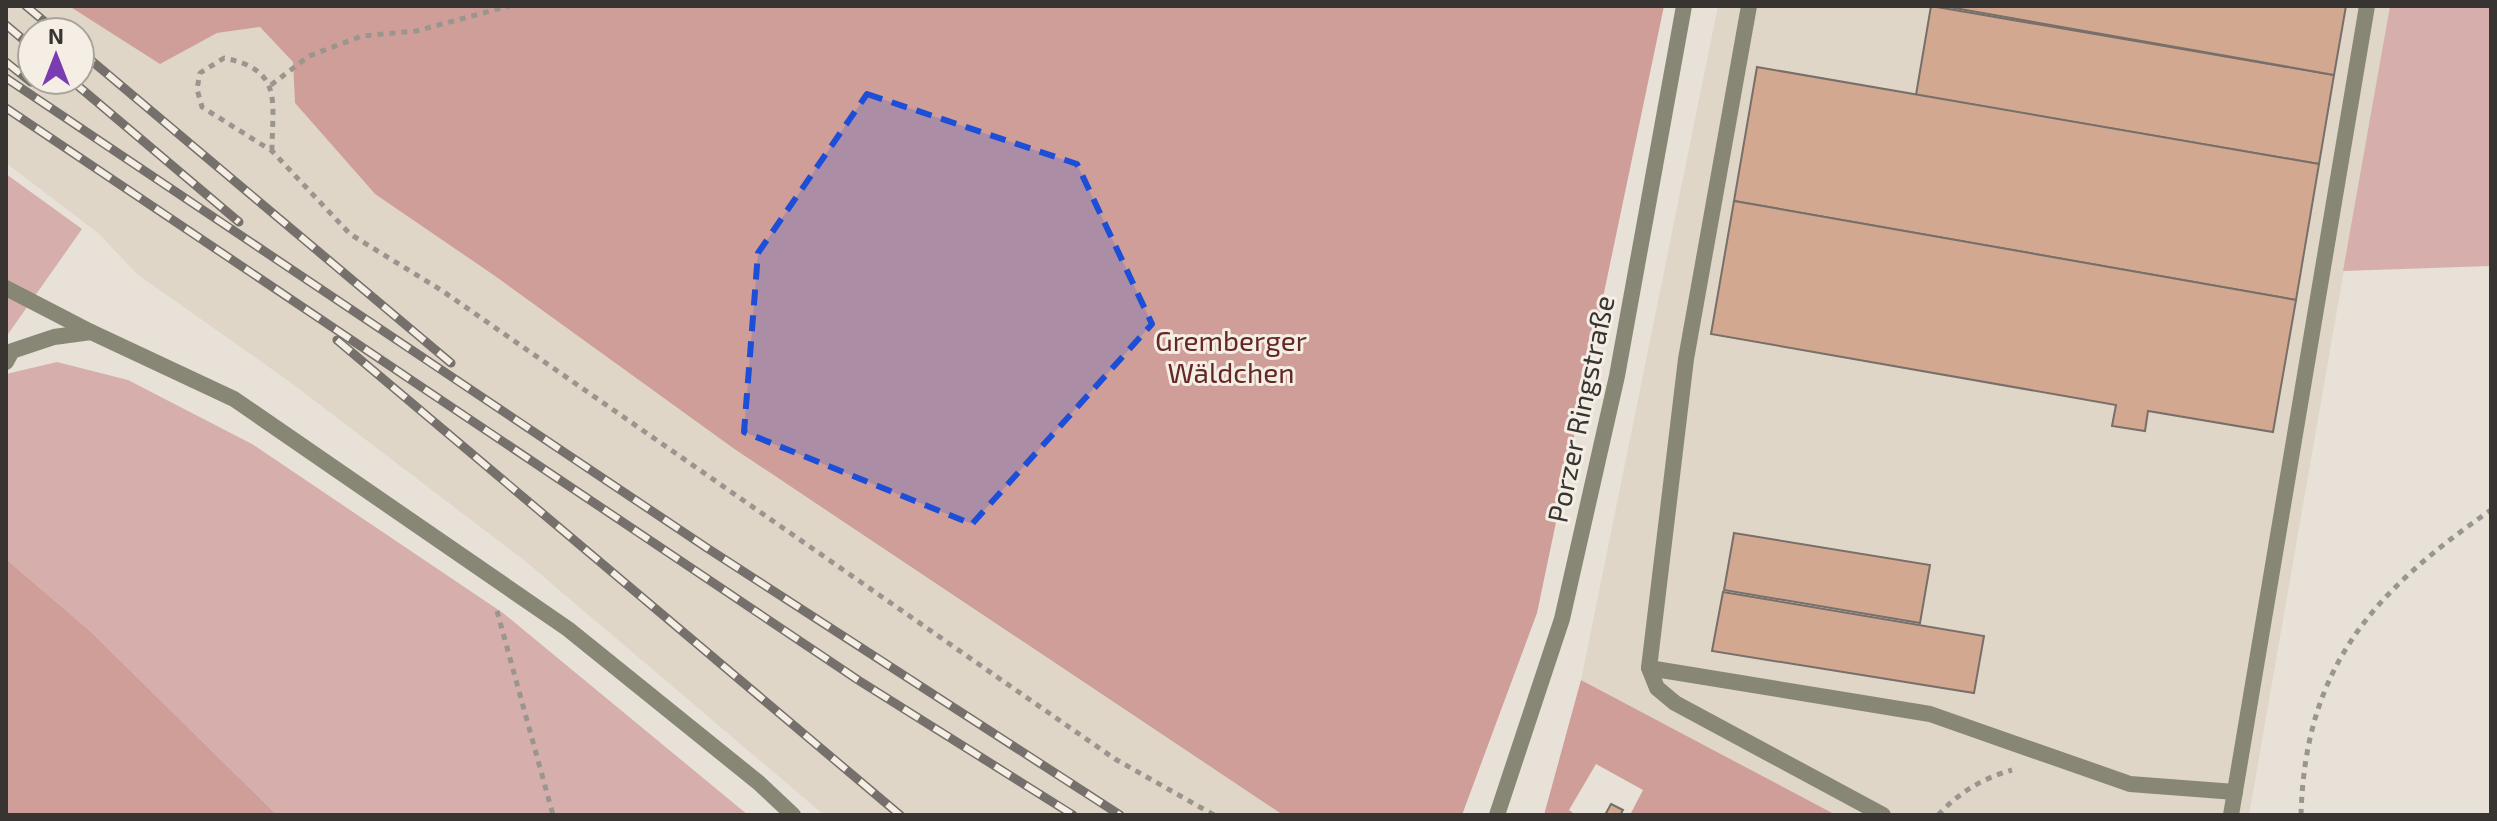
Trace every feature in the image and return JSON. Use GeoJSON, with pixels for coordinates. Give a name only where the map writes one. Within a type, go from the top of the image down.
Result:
{"type":"FeatureCollection","features":[{"type":"Feature","properties":{"kind":"street","name":"Porzer Ringstraße"},"geometry":{"type":"LineString","coordinates":[[1497,815],[1562,619],[1617,376],[1684,6]]}},
{"type":"Feature","properties":{"kind":"street"},"geometry":{"type":"LineString","coordinates":[[1749,6],[1686,359],[1649,668],[1657,688],[1675,703],[1883,815]]}},
{"type":"Feature","properties":{"kind":"street"},"geometry":{"type":"LineString","coordinates":[[2231,815],[2367,6]]}},
{"type":"Feature","properties":{"kind":"street"},"geometry":{"type":"LineString","coordinates":[[6,288],[234,399],[377,494],[487,576],[568,629],[759,783],[793,815]]}},
{"type":"Feature","properties":{"kind":"street"},"geometry":{"type":"LineString","coordinates":[[6,362],[12,351],[54,337],[91,332]]}},
{"type":"Feature","properties":{"kind":"street"},"geometry":{"type":"LineString","coordinates":[[1649,668],[1930,714],[2130,784],[2235,792]]}},
{"type":"Feature","properties":{"kind":"path"},"geometry":{"type":"LineString","coordinates":[[271,86],[309,56],[362,36],[416,31],[509,6]]}},
{"type":"Feature","properties":{"kind":"path"},"geometry":{"type":"LineString","coordinates":[[272,151],[271,86],[248,63],[224,58],[200,73],[197,89],[202,107],[272,151],[350,234],[441,290],[1115,759],[1214,815]]}},
{"type":"Feature","properties":{"kind":"path"},"geometry":{"type":"LineString","coordinates":[[2301,815],[2302,786],[2319,706],[2329,677],[2351,637],[2400,579],[2491,510]]}},
{"type":"Feature","properties":{"kind":"path"},"geometry":{"type":"LineString","coordinates":[[487,576],[553,815]]}},
{"type":"Feature","properties":{"kind":"path"},"geometry":{"type":"LineString","coordinates":[[1938,815],[1958,793],[1989,777],[2055,757]]}},
{"type":"Feature","properties":{"kind":"highlighted area"},"geometry":{"type":"Polygon","coordinates":[[[867,94],[1077,164],[1152,324],[972,524],[744,432],[758,253],[867,94]]]}},
{"type":"Feature","properties":{"kind":"shaded area"},"geometry":{"type":"Polygon","coordinates":[[[6,6],[69,6],[85,16],[16,16],[16,96],[96,96],[96,23],[160,63],[217,33],[260,27],[293,62],[295,103],[375,194],[495,276],[733,448],[1283,815],[824,815],[525,561],[290,382],[137,274],[98,233],[6,163],[6,6]]]}},
{"type":"Feature","properties":{"kind":"shaded area"},"geometry":{"type":"Polygon","coordinates":[[[1718,6],[2390,6],[2249,815],[1836,815],[1581,680],[1718,6]]]}},
{"type":"Feature","properties":{"kind":"shaded area"},"geometry":{"type":"Polygon","coordinates":[[[2390,6],[2491,6],[2491,266],[2343,271],[2390,6]]]}},
{"type":"Feature","properties":{"kind":"shaded area"},"geometry":{"type":"Polygon","coordinates":[[[6,174],[82,229],[6,337],[6,174]]]}},
{"type":"Feature","properties":{"kind":"shaded area"},"geometry":{"type":"Polygon","coordinates":[[[57,362],[128,380],[252,444],[503,613],[748,815],[277,815],[89,630],[6,559],[6,374],[57,362]]]}},
{"type":"Feature","properties":{"kind":"green space","name":"Gremberger Wäldchen"},"geometry":{"type":"Polygon","coordinates":[[[69,6],[1664,6],[1537,613],[1462,815],[1283,815],[733,448],[495,276],[375,194],[295,103],[293,62],[260,27],[217,33],[160,64],[96,23],[96,16],[85,16],[69,6]]]}},
{"type":"Feature","properties":{"kind":"green space"},"geometry":{"type":"Polygon","coordinates":[[[6,559],[89,630],[277,815],[6,815],[6,559]]]}},
{"type":"Feature","properties":{"kind":"green space"},"geometry":{"type":"Polygon","coordinates":[[[1581,680],[1836,815],[1630,815],[1643,790],[1596,764],[1569,810],[1576,815],[1544,815],[1581,680]]]}},
{"type":"Feature","properties":{"kind":"building"},"geometry":{"type":"Polygon","coordinates":[[[1931,6],[2334,75],[2319,164],[1916,95],[1931,6]]]}},
{"type":"Feature","properties":{"kind":"building"},"geometry":{"type":"Polygon","coordinates":[[[1943,6],[2346,6],[2334,75],[1943,6]]]}},
{"type":"Feature","properties":{"kind":"building"},"geometry":{"type":"Polygon","coordinates":[[[1757,67],[2319,164],[2296,300],[1734,201],[1757,67]]]}},
{"type":"Feature","properties":{"kind":"building"},"geometry":{"type":"Polygon","coordinates":[[[1734,201],[2296,300],[2273,432],[2148,411],[2145,431],[2112,426],[2116,405],[1711,334],[1734,201]]]}},
{"type":"Feature","properties":{"kind":"building"},"geometry":{"type":"Polygon","coordinates":[[[1734,533],[1930,565],[1920,623],[1724,590],[1734,533]]]}},
{"type":"Feature","properties":{"kind":"building"},"geometry":{"type":"Polygon","coordinates":[[[1723,592],[1984,636],[1974,693],[1712,651],[1723,592]]]}},
{"type":"Feature","properties":{"kind":"building"},"geometry":{"type":"Polygon","coordinates":[[[1611,804],[1623,810],[1620,815],[1605,815],[1611,804]]]}},
{"type":"Feature","properties":{"kind":"railway"},"geometry":{"type":"LineString","coordinates":[[26,6],[38,16]]}},
{"type":"Feature","properties":{"kind":"railway"},"geometry":{"type":"LineString","coordinates":[[6,25],[16,33]]}},
{"type":"Feature","properties":{"kind":"railway"},"geometry":{"type":"LineString","coordinates":[[6,62],[16,70]]}},
{"type":"Feature","properties":{"kind":"railway"},"geometry":{"type":"LineString","coordinates":[[96,64],[451,363]]}},
{"type":"Feature","properties":{"kind":"railway"},"geometry":{"type":"LineString","coordinates":[[6,78],[707,548],[1120,815]]}},
{"type":"Feature","properties":{"kind":"railway"},"geometry":{"type":"LineString","coordinates":[[90,96],[239,222]]}},
{"type":"Feature","properties":{"kind":"railway"},"geometry":{"type":"LineString","coordinates":[[6,108],[858,680],[1073,815]]}},
{"type":"Feature","properties":{"kind":"railway"},"geometry":{"type":"LineString","coordinates":[[337,340],[900,815]]}}]}
